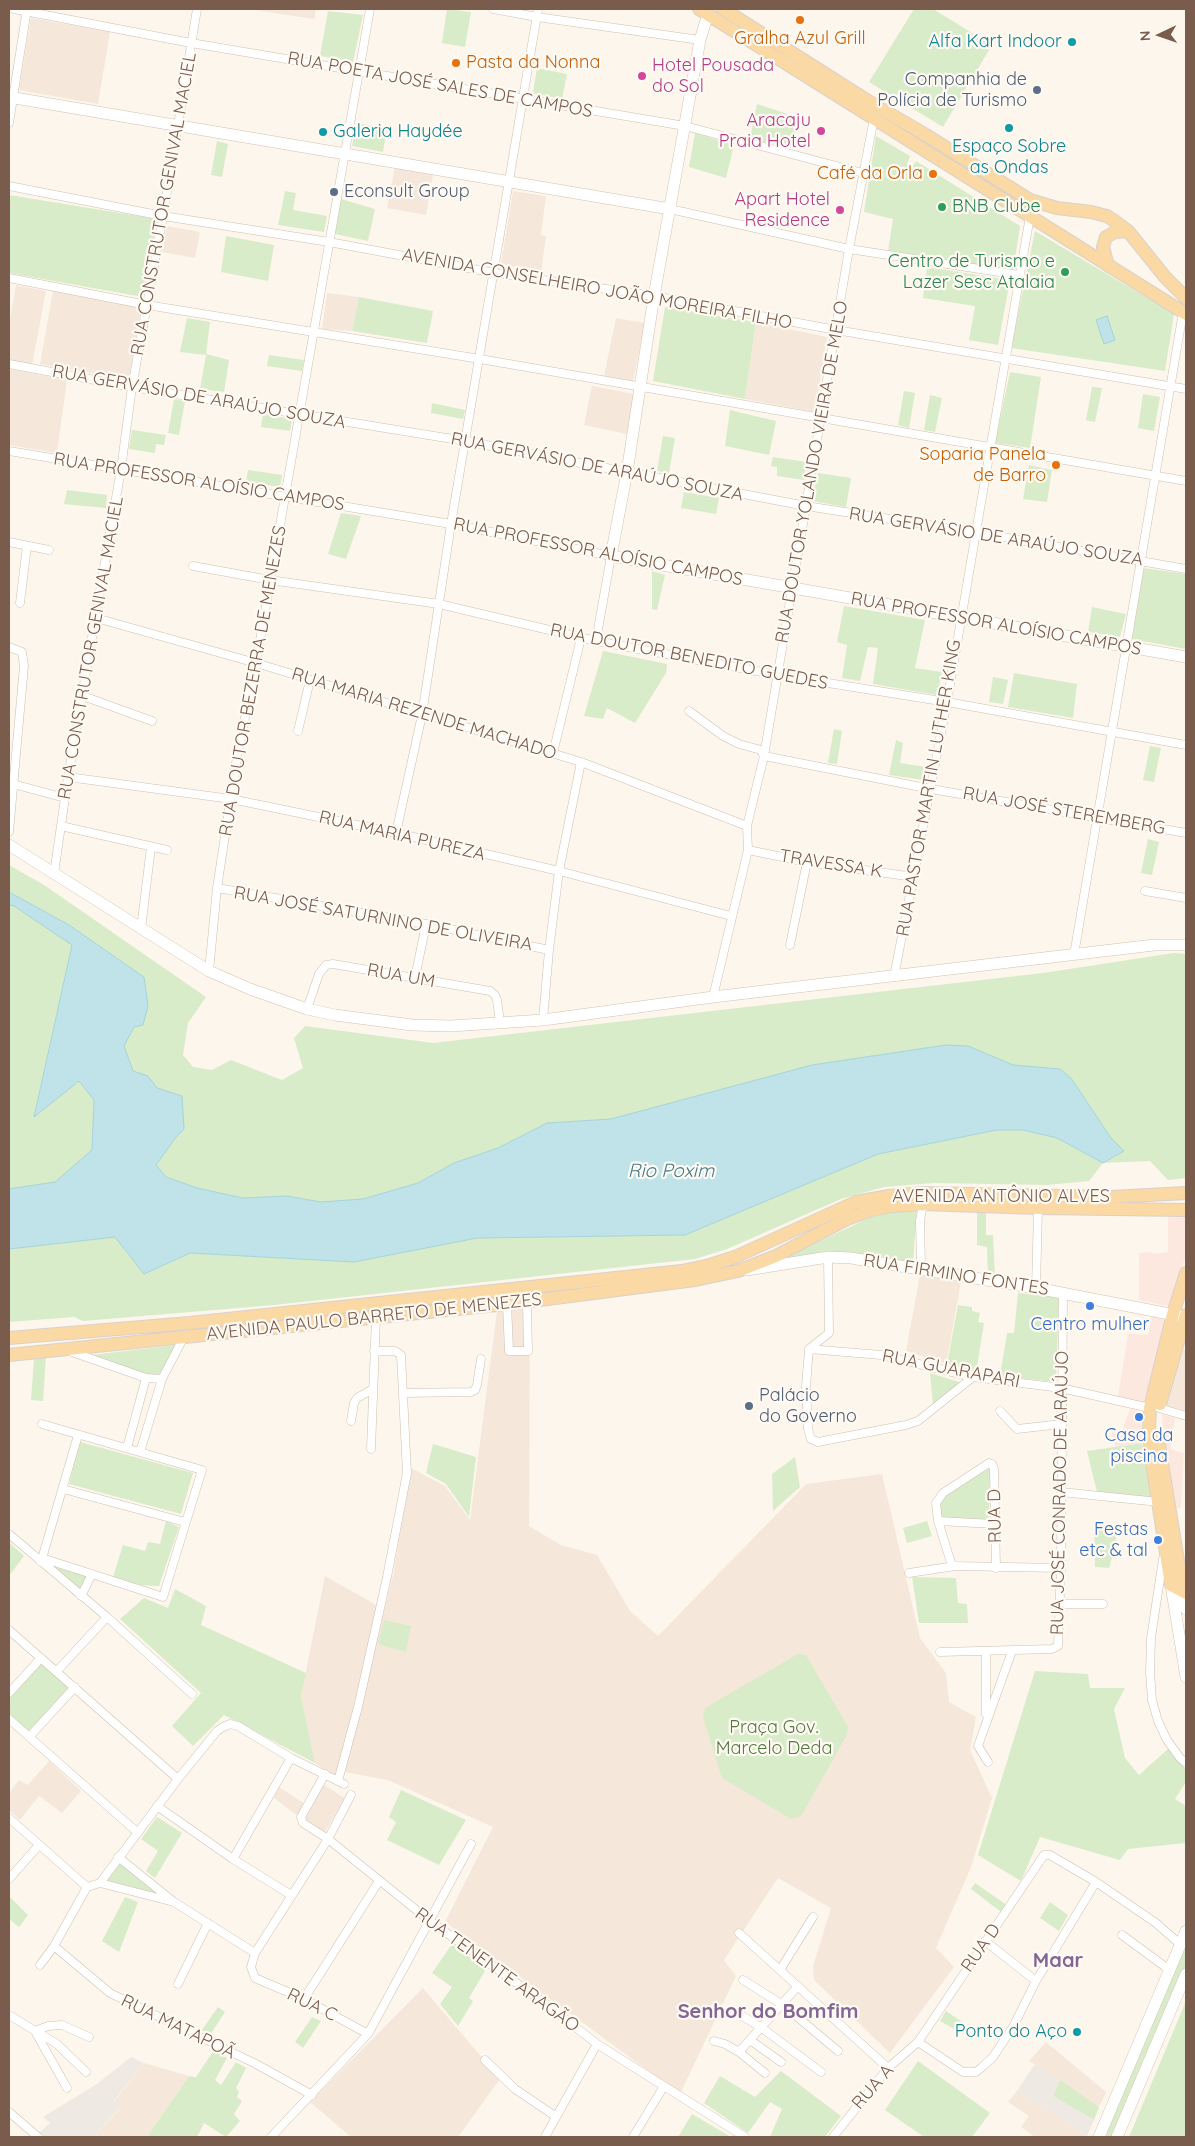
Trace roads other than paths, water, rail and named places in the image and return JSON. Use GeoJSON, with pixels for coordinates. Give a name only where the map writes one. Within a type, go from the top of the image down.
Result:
{"type":"FeatureCollection","features":[{"type":"Feature","properties":{"kind":"main road"},"geometry":{"type":"LineString","coordinates":[[723,9],[868,101],[1030,200],[1057,208],[1106,216],[1128,231],[1164,277],[1186,298]]}},
{"type":"Feature","properties":{"kind":"main road"},"geometry":{"type":"LineString","coordinates":[[703,12],[1184,313]]}},
{"type":"Feature","properties":{"kind":"main road"},"geometry":{"type":"LineString","coordinates":[[926,135],[942,136]]}},
{"type":"Feature","properties":{"kind":"main road"},"geometry":{"type":"LineString","coordinates":[[1108,266],[1103,247],[1106,237],[1115,232],[1128,231]]}},
{"type":"Feature","properties":{"kind":"main road","name":"AVENIDA ANTÔNIO ALVES"},"geometry":{"type":"LineString","coordinates":[[710,1265],[768,1243],[856,1202],[889,1196],[923,1193],[1111,1197],[1186,1193]]}},
{"type":"Feature","properties":{"kind":"main road","name":"AVENIDA ANTÔNIO ALVES"},"geometry":{"type":"LineString","coordinates":[[738,1271],[776,1256],[847,1219],[870,1210],[891,1206],[924,1204],[1186,1210]]}},
{"type":"Feature","properties":{"kind":"main road","name":"AVENIDA PAULO BARRETO DE MENEZES"},"geometry":{"type":"LineString","coordinates":[[9,1338],[190,1323],[632,1278],[710,1265]]}},
{"type":"Feature","properties":{"kind":"main road","name":"AVENIDA PAULO BARRETO DE MENEZES"},"geometry":{"type":"LineString","coordinates":[[9,1355],[527,1302],[695,1280],[738,1271]]}},
{"type":"Feature","properties":{"kind":"main road"},"geometry":{"type":"LineString","coordinates":[[1180,1585],[1165,1547],[1151,1457],[1149,1429],[1183,1316],[1186,1274]]}},
{"type":"Feature","properties":{"kind":"main road"},"geometry":{"type":"LineString","coordinates":[[76,1348],[80,1342],[77,1333]]}},
{"type":"Feature","properties":{"kind":"main road"},"geometry":{"type":"LineString","coordinates":[[1155,1408],[1159,1452],[1180,1585]]}},
{"type":"Feature","properties":{"kind":"street","name":"RUA POETA JOSÉ SALES DE CAMPOS"},"geometry":{"type":"LineString","coordinates":[[14,9],[191,43],[685,126],[863,173]]}},
{"type":"Feature","properties":{"kind":"street","name":"RUA CONSTRUTOR GENIVAL MACIEL"},"geometry":{"type":"LineString","coordinates":[[54,874],[68,777],[121,469],[132,387],[163,216],[197,9]]}},
{"type":"Feature","properties":{"kind":"street","name":"RUA DOUTOR BEZERRA DE MENEZES"},"geometry":{"type":"LineString","coordinates":[[209,971],[217,888],[237,757],[256,663],[370,9]]}},
{"type":"Feature","properties":{"kind":"street"},"geometry":{"type":"LineString","coordinates":[[493,9],[538,13],[700,40]]}},
{"type":"Feature","properties":{"kind":"street"},"geometry":{"type":"LineString","coordinates":[[9,123],[11,97],[27,10]]}},
{"type":"Feature","properties":{"kind":"street"},"geometry":{"type":"LineString","coordinates":[[596,641],[627,472],[654,296],[700,40],[703,12]]}},
{"type":"Feature","properties":{"kind":"street"},"geometry":{"type":"LineString","coordinates":[[396,833],[422,715],[451,524],[538,13]]}},
{"type":"Feature","properties":{"kind":"street"},"geometry":{"type":"LineString","coordinates":[[11,97],[177,127],[670,209],[849,249],[1019,275]]}},
{"type":"Feature","properties":{"kind":"street","name":"RUA DOUTOR YOLANDO VIEIRA DE MELO"},"geometry":{"type":"LineString","coordinates":[[713,997],[748,850],[748,826],[764,756],[849,249],[874,118]]}},
{"type":"Feature","properties":{"kind":"street","name":"AVENIDA CONSELHEIRO JOÃO MOREIRA FILHO"},"geometry":{"type":"LineString","coordinates":[[9,186],[163,216],[329,242],[495,273],[654,296],[836,330],[1186,389]]}},
{"type":"Feature","properties":{"kind":"street","name":"RUA PASTOR MARTIN LUTHER KING"},"geometry":{"type":"LineString","coordinates":[[894,977],[947,702],[974,532],[1030,216]]}},
{"type":"Feature","properties":{"kind":"street"},"geometry":{"type":"LineString","coordinates":[[9,278],[147,305],[480,359],[1186,481]]}},
{"type":"Feature","properties":{"kind":"street"},"geometry":{"type":"LineString","coordinates":[[1074,955],[1140,560],[1184,313]]}},
{"type":"Feature","properties":{"kind":"street","name":"RUA GERVÁSIO DE ARAÚJO SOUZA"},"geometry":{"type":"LineString","coordinates":[[9,364],[132,387],[465,441],[806,506],[974,532],[1186,569]]}},
{"type":"Feature","properties":{"kind":"street","name":"RUA PROFESSOR ALOÍSIO CAMPOS"},"geometry":{"type":"LineString","coordinates":[[9,451],[451,524],[791,589],[1186,657]]}},
{"type":"Feature","properties":{"kind":"street"},"geometry":{"type":"LineString","coordinates":[[9,542],[49,550]]}},
{"type":"Feature","properties":{"kind":"street"},"geometry":{"type":"LineString","coordinates":[[20,603],[27,546]]}},
{"type":"Feature","properties":{"kind":"street","name":"RUA DOUTOR BENEDITO GUEDES"},"geometry":{"type":"LineString","coordinates":[[193,566],[270,580],[438,604],[596,641],[778,675],[947,702],[1186,745]]}},
{"type":"Feature","properties":{"kind":"street","name":"RUA MARIA REZENDE MACHADO"},"geometry":{"type":"LineString","coordinates":[[96,618],[256,663],[422,715],[553,753],[748,826]]}},
{"type":"Feature","properties":{"kind":"street"},"geometry":{"type":"LineString","coordinates":[[553,753],[581,638]]}},
{"type":"Feature","properties":{"kind":"street"},"geometry":{"type":"LineString","coordinates":[[9,832],[24,666],[22,652],[13,648]]}},
{"type":"Feature","properties":{"kind":"street"},"geometry":{"type":"LineString","coordinates":[[298,731],[310,680]]}},
{"type":"Feature","properties":{"kind":"street"},"geometry":{"type":"LineString","coordinates":[[83,696],[152,721]]}},
{"type":"Feature","properties":{"kind":"street","name":"RUA JOSÉ STEREMBERG"},"geometry":{"type":"LineString","coordinates":[[689,711],[724,736],[739,744],[761,750],[764,756],[931,789],[1097,816],[1186,833]]}},
{"type":"Feature","properties":{"kind":"street"},"geometry":{"type":"LineString","coordinates":[[544,1020],[549,950],[559,871],[581,762]]}},
{"type":"Feature","properties":{"kind":"street","name":"RUA MARIA PUREZA"},"geometry":{"type":"LineString","coordinates":[[68,777],[231,799],[396,833],[559,871],[731,916]]}},
{"type":"Feature","properties":{"kind":"street"},"geometry":{"type":"LineString","coordinates":[[13,784],[65,798]]}},
{"type":"Feature","properties":{"kind":"street"},"geometry":{"type":"LineString","coordinates":[[62,826],[166,850]]}},
{"type":"Feature","properties":{"kind":"street"},"geometry":{"type":"LineString","coordinates":[[9,845],[209,971],[250,989],[307,1009],[335,1015],[412,1025],[451,1026],[544,1020],[713,997],[1154,945],[1186,945]]}},
{"type":"Feature","properties":{"kind":"street"},"geometry":{"type":"LineString","coordinates":[[141,929],[151,847]]}},
{"type":"Feature","properties":{"kind":"street","name":"TRAVESSA K"},"geometry":{"type":"LineString","coordinates":[[748,850],[806,862],[914,877]]}},
{"type":"Feature","properties":{"kind":"street"},"geometry":{"type":"LineString","coordinates":[[790,945],[806,862]]}},
{"type":"Feature","properties":{"kind":"street","name":"RUA JOSÉ SATURNINO DE OLIVEIRA"},"geometry":{"type":"LineString","coordinates":[[217,888],[426,924],[549,950]]}},
{"type":"Feature","properties":{"kind":"street"},"geometry":{"type":"LineString","coordinates":[[1146,891],[1186,898]]}},
{"type":"Feature","properties":{"kind":"street"},"geometry":{"type":"LineString","coordinates":[[415,978],[426,924]]}},
{"type":"Feature","properties":{"kind":"street","name":"RUA UM"},"geometry":{"type":"LineString","coordinates":[[307,1009],[319,974],[326,965],[333,964],[490,991],[497,1000],[500,1023]]}},
{"type":"Feature","properties":{"kind":"street"},"geometry":{"type":"LineString","coordinates":[[921,1268],[920,1221],[924,1204]]}},
{"type":"Feature","properties":{"kind":"street"},"geometry":{"type":"LineString","coordinates":[[1036,1288],[1038,1208]]}},
{"type":"Feature","properties":{"kind":"street"},"geometry":{"type":"LineString","coordinates":[[828,1257],[829,1334],[832,1350]]}},
{"type":"Feature","properties":{"kind":"street","name":"RUA FIRMINO FONTES"},"geometry":{"type":"LineString","coordinates":[[738,1271],[828,1257],[876,1261],[1064,1293],[1183,1316]]}},
{"type":"Feature","properties":{"kind":"street","name":"RUA JOSÉ CONRADO DE ARAÚJO"},"geometry":{"type":"LineString","coordinates":[[940,1652],[1052,1649],[1058,1646],[1061,1568],[1061,1388],[1064,1293]]}},
{"type":"Feature","properties":{"kind":"street"},"geometry":{"type":"LineString","coordinates":[[507,1304],[509,1351],[528,1350],[527,1302]]}},
{"type":"Feature","properties":{"kind":"street"},"geometry":{"type":"LineString","coordinates":[[371,1449],[376,1317]]}},
{"type":"Feature","properties":{"kind":"street"},"geometry":{"type":"LineString","coordinates":[[140,1452],[162,1379],[190,1323]]}},
{"type":"Feature","properties":{"kind":"street"},"geometry":{"type":"LineString","coordinates":[[829,1334],[809,1349],[806,1386],[808,1429],[811,1439],[818,1442],[906,1426],[918,1421],[973,1377]]}},
{"type":"Feature","properties":{"kind":"street"},"geometry":{"type":"LineString","coordinates":[[62,1349],[146,1378],[162,1379]]}},
{"type":"Feature","properties":{"kind":"street","name":"RUA GUARAPARI"},"geometry":{"type":"LineString","coordinates":[[809,1349],[881,1355],[973,1377],[1061,1388],[1186,1416]]}},
{"type":"Feature","properties":{"kind":"street"},"geometry":{"type":"LineString","coordinates":[[100,1883],[157,1806],[217,1731],[230,1724],[238,1726],[291,1758],[341,1782],[387,1577],[407,1474],[401,1355],[395,1351],[374,1351]]}},
{"type":"Feature","properties":{"kind":"street"},"geometry":{"type":"LineString","coordinates":[[403,1393],[471,1392],[476,1390],[481,1359]]}},
{"type":"Feature","properties":{"kind":"street"},"geometry":{"type":"LineString","coordinates":[[127,1448],[146,1378]]}},
{"type":"Feature","properties":{"kind":"street"},"geometry":{"type":"LineString","coordinates":[[351,1421],[354,1403],[357,1398],[373,1389]]}},
{"type":"Feature","properties":{"kind":"street"},"geometry":{"type":"LineString","coordinates":[[1000,1411],[1016,1428],[1062,1424]]}},
{"type":"Feature","properties":{"kind":"street"},"geometry":{"type":"LineString","coordinates":[[42,1424],[202,1470],[163,1597],[42,1560]]}},
{"type":"Feature","properties":{"kind":"street"},"geometry":{"type":"LineString","coordinates":[[42,1560],[78,1435]]}},
{"type":"Feature","properties":{"kind":"street","name":"RUA D"},"geometry":{"type":"LineString","coordinates":[[938,1521],[936,1502],[943,1493],[986,1464],[992,1464],[996,1568]]}},
{"type":"Feature","properties":{"kind":"street"},"geometry":{"type":"LineString","coordinates":[[64,1488],[185,1522]]}},
{"type":"Feature","properties":{"kind":"street"},"geometry":{"type":"LineString","coordinates":[[1061,1492],[1159,1502]]}},
{"type":"Feature","properties":{"kind":"street"},"geometry":{"type":"LineString","coordinates":[[952,1566],[938,1521],[994,1524]]}},
{"type":"Feature","properties":{"kind":"street"},"geometry":{"type":"LineString","coordinates":[[9,1534],[42,1560],[192,1694]]}},
{"type":"Feature","properties":{"kind":"street"},"geometry":{"type":"LineString","coordinates":[[1165,1547],[1151,1638],[1150,1672],[1152,1700],[1158,1722],[1167,1740],[1186,1764]]}},
{"type":"Feature","properties":{"kind":"street"},"geometry":{"type":"LineString","coordinates":[[909,1573],[952,1566],[1061,1568]]}},
{"type":"Feature","properties":{"kind":"street"},"geometry":{"type":"LineString","coordinates":[[82,1596],[92,1574]]}},
{"type":"Feature","properties":{"kind":"street"},"geometry":{"type":"LineString","coordinates":[[1180,1585],[1186,1609]]}},
{"type":"Feature","properties":{"kind":"street"},"geometry":{"type":"LineString","coordinates":[[1180,1585],[1186,1677]]}},
{"type":"Feature","properties":{"kind":"street"},"geometry":{"type":"LineString","coordinates":[[1060,1604],[1103,1604]]}},
{"type":"Feature","properties":{"kind":"street"},"geometry":{"type":"LineString","coordinates":[[57,1671],[107,1617]]}},
{"type":"Feature","properties":{"kind":"street"},"geometry":{"type":"LineString","coordinates":[[9,1630],[178,1779]]}},
{"type":"Feature","properties":{"kind":"street"},"geometry":{"type":"LineString","coordinates":[[986,1651],[986,1719]]}},
{"type":"Feature","properties":{"kind":"street"},"geometry":{"type":"LineString","coordinates":[[988,1762],[978,1746],[986,1719],[1012,1651]]}},
{"type":"Feature","properties":{"kind":"street"},"geometry":{"type":"LineString","coordinates":[[9,1693],[41,1658]]}},
{"type":"Feature","properties":{"kind":"street"},"geometry":{"type":"LineString","coordinates":[[30,1736],[75,1687]]}},
{"type":"Feature","properties":{"kind":"street"},"geometry":{"type":"LineString","coordinates":[[9,1719],[137,1832]]}},
{"type":"Feature","properties":{"kind":"street"},"geometry":{"type":"LineString","coordinates":[[233,1859],[291,1758]]}},
{"type":"Feature","properties":{"kind":"street","name":"RUA TENENTE ARAGÃO"},"geometry":{"type":"LineString","coordinates":[[325,1774],[301,1820],[328,1839],[430,1921],[546,2004],[597,2044],[745,2137]]}},
{"type":"Feature","properties":{"kind":"street"},"geometry":{"type":"LineString","coordinates":[[118,1858],[174,1902],[255,1953],[328,1839],[351,1795]]}},
{"type":"Feature","properties":{"kind":"street"},"geometry":{"type":"LineString","coordinates":[[157,1806],[233,1859],[291,1895]]}},
{"type":"Feature","properties":{"kind":"street"},"geometry":{"type":"LineString","coordinates":[[9,1818],[87,1887]]}},
{"type":"Feature","properties":{"kind":"street"},"geometry":{"type":"LineString","coordinates":[[271,2137],[368,2034],[471,1844]]}},
{"type":"Feature","properties":{"kind":"street"},"geometry":{"type":"LineString","coordinates":[[9,1879],[39,1845]]}},
{"type":"Feature","properties":{"kind":"street","name":"RUA D"},"geometry":{"type":"LineString","coordinates":[[918,2042],[1044,1855],[1050,1855],[1096,1882]]}},
{"type":"Feature","properties":{"kind":"street"},"geometry":{"type":"LineString","coordinates":[[304,1999],[379,1881]]}},
{"type":"Feature","properties":{"kind":"street"},"geometry":{"type":"LineString","coordinates":[[918,2042],[963,2072],[970,2073],[981,2068],[993,2057],[1013,2028],[1036,1981],[1096,1882],[1156,1923],[1181,1945]]}},
{"type":"Feature","properties":{"kind":"street"},"geometry":{"type":"LineString","coordinates":[[40,1965],[54,1946],[87,1887],[100,1883],[174,1902]]}},
{"type":"Feature","properties":{"kind":"street"},"geometry":{"type":"LineString","coordinates":[[780,1970],[813,1917]]}},
{"type":"Feature","properties":{"kind":"street"},"geometry":{"type":"LineString","coordinates":[[178,1984],[208,1923]]}},
{"type":"Feature","properties":{"kind":"street"},"geometry":{"type":"LineString","coordinates":[[1099,2137],[1186,1931]]}},
{"type":"Feature","properties":{"kind":"street"},"geometry":{"type":"LineString","coordinates":[[739,1933],[888,2068]]}},
{"type":"Feature","properties":{"kind":"street"},"geometry":{"type":"LineString","coordinates":[[1122,1935],[1170,1971]]}},
{"type":"Feature","properties":{"kind":"street"},"geometry":{"type":"LineString","coordinates":[[985,1941],[1036,1981]]}},
{"type":"Feature","properties":{"kind":"street","name":"RUA MATAPOÃ"},"geometry":{"type":"LineString","coordinates":[[54,1946],[110,1993],[256,2064],[312,2095]]}},
{"type":"Feature","properties":{"kind":"street","name":"RUA C"},"geometry":{"type":"LineString","coordinates":[[255,1953],[251,1967],[255,1978],[304,1999],[368,2034]]}},
{"type":"Feature","properties":{"kind":"street"},"geometry":{"type":"LineString","coordinates":[[1117,2137],[1186,1974]]}},
{"type":"Feature","properties":{"kind":"street"},"geometry":{"type":"LineString","coordinates":[[743,1980],[783,2005],[838,2051]]}},
{"type":"Feature","properties":{"kind":"street"},"geometry":{"type":"LineString","coordinates":[[739,2052],[798,1986]]}},
{"type":"Feature","properties":{"kind":"street"},"geometry":{"type":"LineString","coordinates":[[734,2011],[762,2028],[821,2072]]}},
{"type":"Feature","properties":{"kind":"street"},"geometry":{"type":"LineString","coordinates":[[9,2015],[68,2053],[86,2072]]}},
{"type":"Feature","properties":{"kind":"street"},"geometry":{"type":"LineString","coordinates":[[35,2031],[48,2026],[62,2026],[89,2037]]}},
{"type":"Feature","properties":{"kind":"street"},"geometry":{"type":"LineString","coordinates":[[35,2031],[67,2088]]}},
{"type":"Feature","properties":{"kind":"street"},"geometry":{"type":"LineString","coordinates":[[750,2040],[781,2062]]}},
{"type":"Feature","properties":{"kind":"street"},"geometry":{"type":"LineString","coordinates":[[714,2042],[724,2044],[739,2052],[765,2073]]}},
{"type":"Feature","properties":{"kind":"street","name":"RUA A"},"geometry":{"type":"LineString","coordinates":[[833,2137],[888,2068],[918,2042]]}},
{"type":"Feature","properties":{"kind":"street"},"geometry":{"type":"LineString","coordinates":[[545,2137],[555,2116],[597,2044]]}},
{"type":"Feature","properties":{"kind":"street"},"geometry":{"type":"LineString","coordinates":[[485,2060],[515,2089],[555,2116]]}},
{"type":"Feature","properties":{"kind":"street"},"geometry":{"type":"LineString","coordinates":[[633,2137],[664,2086]]}},
{"type":"Feature","properties":{"kind":"street"},"geometry":{"type":"LineString","coordinates":[[9,2112],[38,2137]]}},
{"type":"Feature","properties":{"kind":"water"},"geometry":{"type":"Polygon","coordinates":[[[1107,316],[1115,340],[1104,344],[1096,320],[1107,316]]]}},
{"type":"Feature","properties":{"kind":"water","name":"Rio Poxim"},"geometry":{"type":"Polygon","coordinates":[[[9,892],[69,925],[144,977],[148,1006],[143,1025],[134,1027],[124,1046],[133,1071],[148,1076],[157,1088],[182,1096],[184,1129],[156,1165],[166,1177],[197,1188],[243,1198],[287,1196],[321,1202],[363,1199],[418,1183],[454,1163],[498,1148],[547,1123],[611,1119],[812,1065],[946,1045],[968,1046],[1013,1065],[1060,1069],[1071,1078],[1111,1138],[1124,1151],[1103,1163],[1057,1138],[1023,1130],[997,1130],[878,1154],[685,1235],[477,1238],[354,1262],[190,1253],[144,1274],[115,1237],[9,1249],[9,1189],[55,1182],[92,1150],[94,1100],[79,1081],[34,1117],[72,945],[14,906],[9,905],[9,892]]]}},
{"type":"Feature","properties":{"kind":"place","name":"Gralha Azul Grill"},"geometry":{"type":"Point","coordinates":[800,20]}},
{"type":"Feature","properties":{"kind":"place","name":"Alfa Kart Indoor"},"geometry":{"type":"Point","coordinates":[1072,42]}},
{"type":"Feature","properties":{"kind":"place","name":"Pasta da Nonna"},"geometry":{"type":"Point","coordinates":[456,63]}},
{"type":"Feature","properties":{"kind":"place","name":"Hotel Pousada do Sol"},"geometry":{"type":"Point","coordinates":[642,76]}},
{"type":"Feature","properties":{"kind":"place","name":"Companhia de Polícia de Turismo"},"geometry":{"type":"Point","coordinates":[1037,90]}},
{"type":"Feature","properties":{"kind":"place","name":"Espaço Sobre as Ondas"},"geometry":{"type":"Point","coordinates":[1009,128]}},
{"type":"Feature","properties":{"kind":"place","name":"Aracaju Praia Hotel"},"geometry":{"type":"Point","coordinates":[821,131]}},
{"type":"Feature","properties":{"kind":"place","name":"Galeria Haydée"},"geometry":{"type":"Point","coordinates":[323,132]}},
{"type":"Feature","properties":{"kind":"place","name":"Café da Orla"},"geometry":{"type":"Point","coordinates":[933,174]}},
{"type":"Feature","properties":{"kind":"place","name":"Econsult Group"},"geometry":{"type":"Point","coordinates":[334,192]}},
{"type":"Feature","properties":{"kind":"place","name":"BNB Clube"},"geometry":{"type":"Point","coordinates":[942,207]}},
{"type":"Feature","properties":{"kind":"place","name":"Apart Hotel Residence"},"geometry":{"type":"Point","coordinates":[840,210]}},
{"type":"Feature","properties":{"kind":"place","name":"Centro de Turismo e Lazer Sesc Atalaia"},"geometry":{"type":"Point","coordinates":[1065,272]}},
{"type":"Feature","properties":{"kind":"place","name":"Soparia Panela de Barro"},"geometry":{"type":"Point","coordinates":[1056,465]}},
{"type":"Feature","properties":{"kind":"place","name":"Centro mulher"},"geometry":{"type":"Point","coordinates":[1090,1306]}},
{"type":"Feature","properties":{"kind":"place","name":"Palácio do Governo"},"geometry":{"type":"Point","coordinates":[749,1406]}},
{"type":"Feature","properties":{"kind":"place","name":"Casa da piscina"},"geometry":{"type":"Point","coordinates":[1139,1417]}},
{"type":"Feature","properties":{"kind":"place","name":"Festas etc & tal"},"geometry":{"type":"Point","coordinates":[1158,1540]}},
{"type":"Feature","properties":{"kind":"place","name":"Ponto do Aço"},"geometry":{"type":"Point","coordinates":[1077,2032]}},
{"type":"Feature","properties":{"kind":"district","name":"Maar"},"geometry":{"type":"Point","coordinates":[1058,1961]}},
{"type":"Feature","properties":{"kind":"district","name":"Senhor do Bomfim"},"geometry":{"type":"Point","coordinates":[768,2012]}},
{"type":"Feature","properties":{"kind":"park label","name":"Praça Gov. Marcelo Deda"},"geometry":{"type":"Point","coordinates":[774,1738]}}]}
